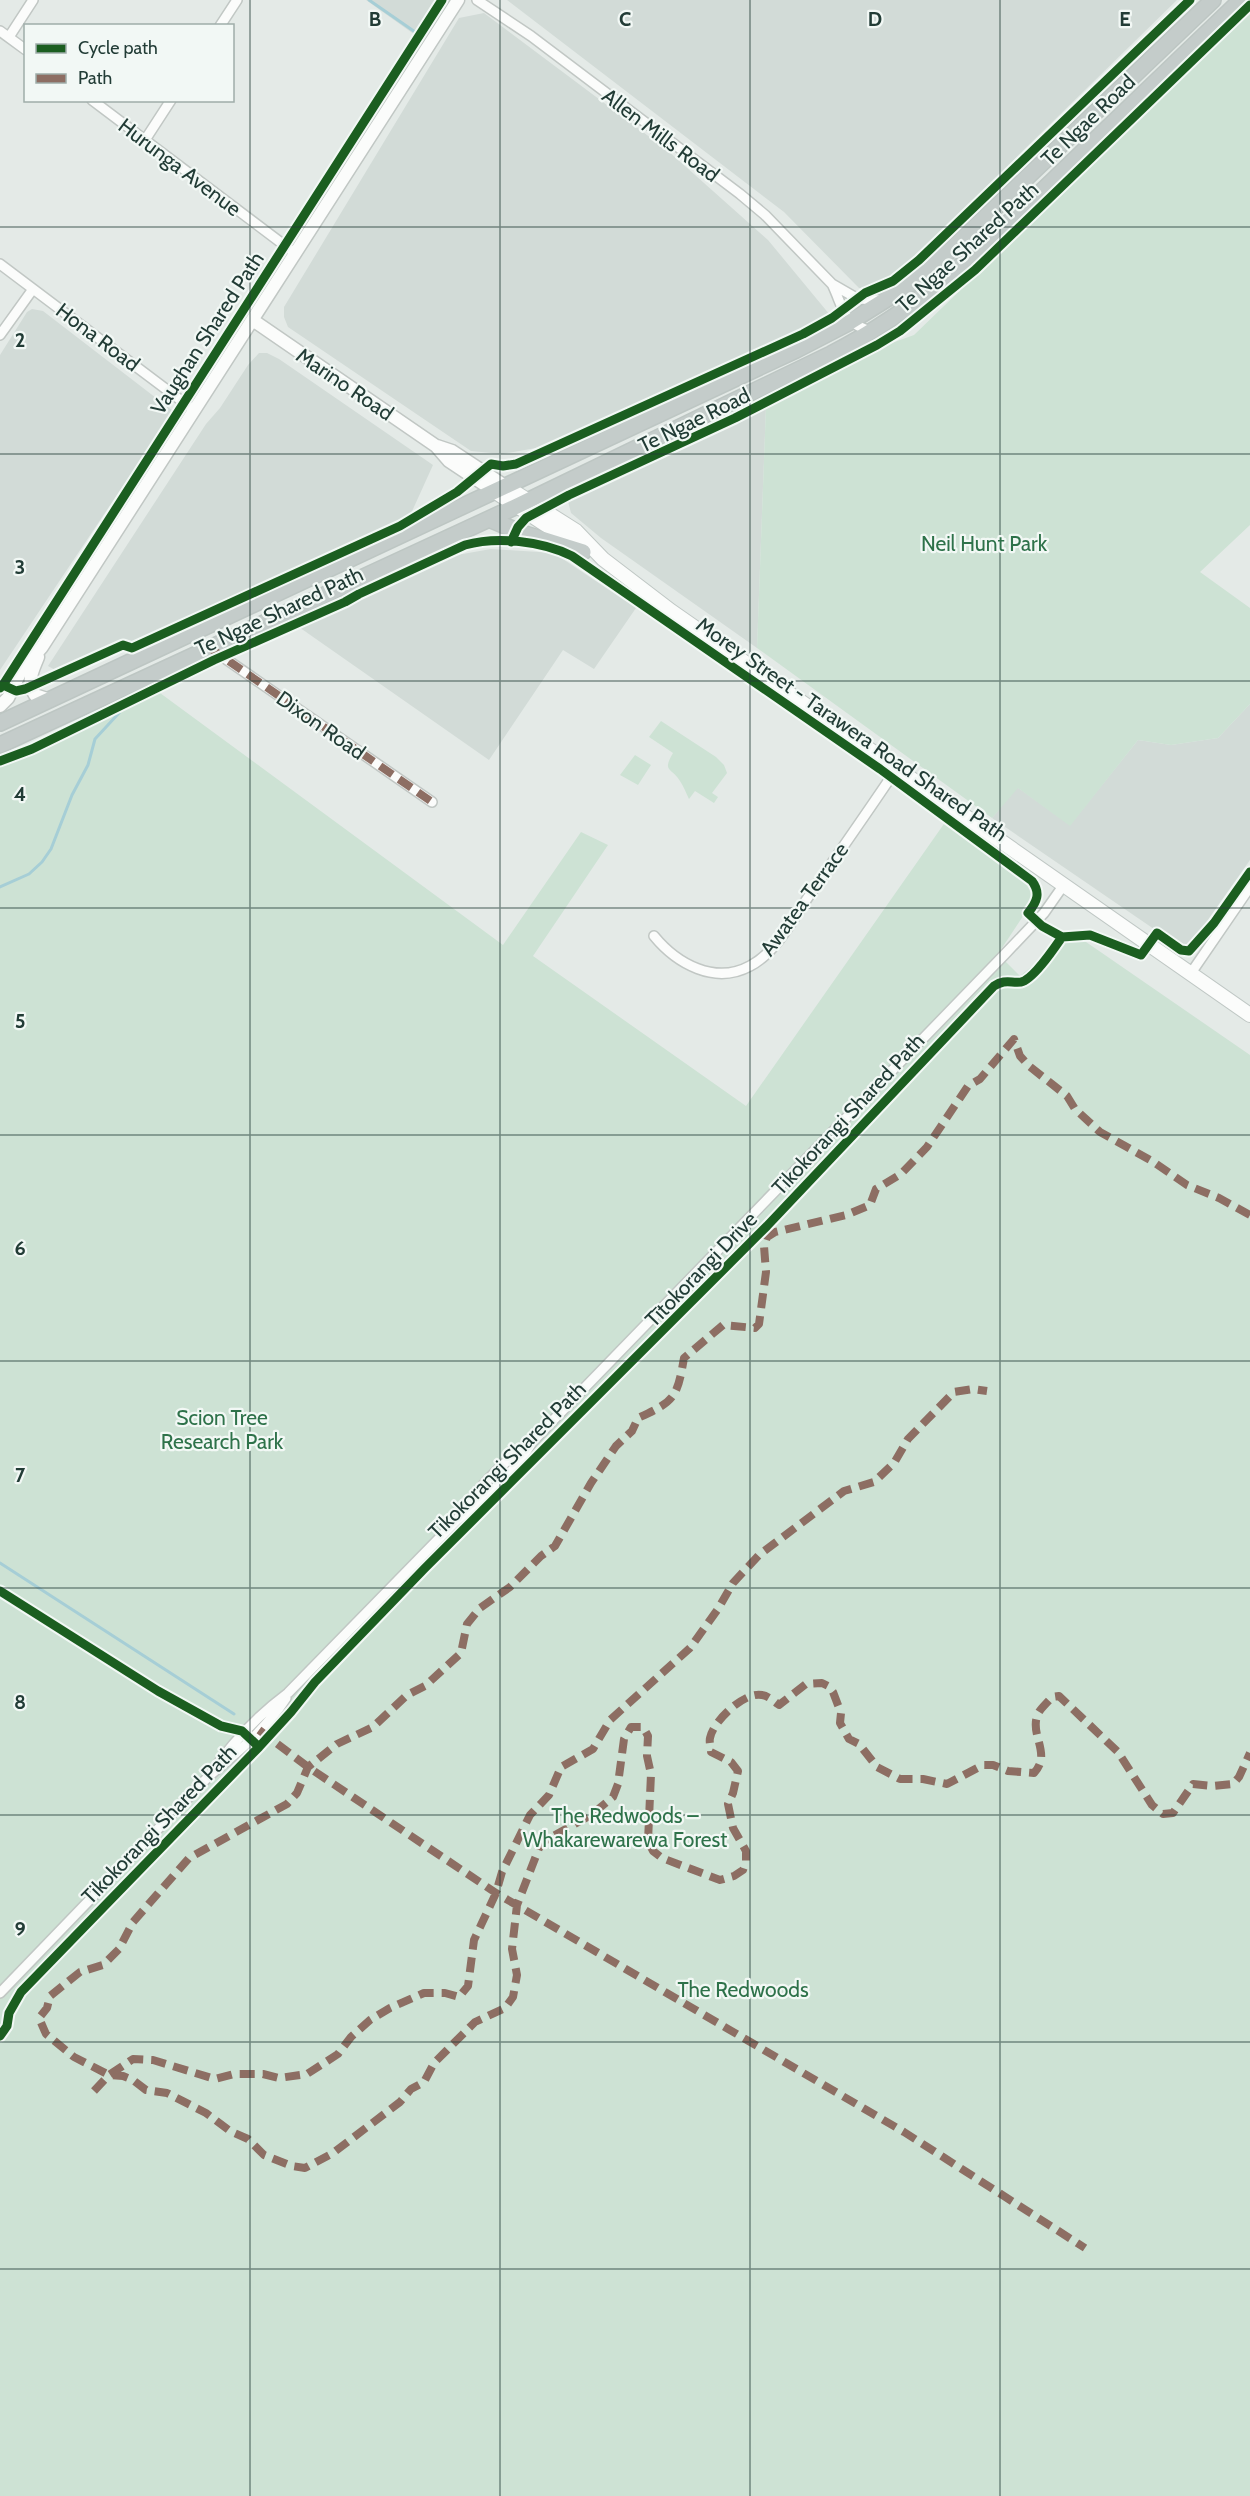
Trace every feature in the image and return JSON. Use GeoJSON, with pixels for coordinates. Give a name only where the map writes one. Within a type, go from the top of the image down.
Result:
{"type":"FeatureCollection","features":[{"type":"Feature","properties":{"kind":"highway","name":"Te Ngae Road"},"geometry":{"type":"LineString","coordinates":[[0,723],[500,488],[670,411],[890,297],[910,284],[953,248],[1213,0]]}},
{"type":"Feature","properties":{"kind":"highway","name":"Te Ngae Road"},"geometry":{"type":"LineString","coordinates":[[0,745],[489,519],[831,354],[872,331],[915,303],[974,256],[1241,0]]}},
{"type":"Feature","properties":{"kind":"highway"},"geometry":{"type":"LineString","coordinates":[[489,519],[522,533],[584,552]]}},
{"type":"Feature","properties":{"kind":"main road"},"geometry":{"type":"LineString","coordinates":[[500,488],[584,552],[603,559]]}},
{"type":"Feature","properties":{"kind":"main road"},"geometry":{"type":"LineString","coordinates":[[522,503],[576,531],[603,559],[671,611],[1250,1015]]}},
{"type":"Feature","properties":{"kind":"street"},"geometry":{"type":"LineString","coordinates":[[9,37],[33,0]]}},
{"type":"Feature","properties":{"kind":"street"},"geometry":{"type":"LineString","coordinates":[[221,24],[237,0]]}},
{"type":"Feature","properties":{"kind":"street"},"geometry":{"type":"LineString","coordinates":[[0,706],[8,698],[21,671],[42,647],[254,321],[458,0]]}},
{"type":"Feature","properties":{"kind":"street","name":"Allen Mills Road"},"geometry":{"type":"LineString","coordinates":[[477,0],[531,36],[740,195],[765,215],[832,284],[858,299],[874,301],[890,297]]}},
{"type":"Feature","properties":{"kind":"street"},"geometry":{"type":"LineString","coordinates":[[0,31],[24,48]]}},
{"type":"Feature","properties":{"kind":"street","name":"Hurunga Avenue"},"geometry":{"type":"LineString","coordinates":[[95,102],[296,254]]}},
{"type":"Feature","properties":{"kind":"street"},"geometry":{"type":"LineString","coordinates":[[145,140],[170,102]]}},
{"type":"Feature","properties":{"kind":"street","name":"Hona Road"},"geometry":{"type":"LineString","coordinates":[[0,264],[195,411]]}},
{"type":"Feature","properties":{"kind":"street","name":"Allen Mills Road"},"geometry":{"type":"LineString","coordinates":[[832,284],[844,321]]}},
{"type":"Feature","properties":{"kind":"street"},"geometry":{"type":"LineString","coordinates":[[0,335],[33,289]]}},
{"type":"Feature","properties":{"kind":"street","name":"Marino Road"},"geometry":{"type":"LineString","coordinates":[[254,321],[436,446],[449,461],[500,488]]}},
{"type":"Feature","properties":{"kind":"street"},"geometry":{"type":"LineString","coordinates":[[844,321],[872,331]]}},
{"type":"Feature","properties":{"kind":"street"},"geometry":{"type":"LineString","coordinates":[[42,647],[31,675],[30,686],[35,695],[50,700]]}},
{"type":"Feature","properties":{"kind":"street","name":"Dixon Road"},"geometry":{"type":"LineString","coordinates":[[210,648],[432,802]]}},
{"type":"Feature","properties":{"kind":"street","name":"Awatea Terrace"},"geometry":{"type":"LineString","coordinates":[[654,936],[670,953],[688,965],[706,972],[734,973],[760,960],[784,931],[897,768]]}},
{"type":"Feature","properties":{"kind":"street","name":"Tītokorangi Drive"},"geometry":{"type":"LineString","coordinates":[[0,1993],[209,1776],[225,1753],[267,1709],[288,1693],[457,1520],[474,1508],[496,1486],[534,1440],[997,963],[1044,913],[1063,886]]}},
{"type":"Feature","properties":{"kind":"street"},"geometry":{"type":"LineString","coordinates":[[1191,973],[1250,888]]}},
{"type":"Feature","properties":{"kind":"shaded area"},"geometry":{"type":"Polygon","coordinates":[[[366,0],[442,0],[418,37],[366,0]]]}},
{"type":"Feature","properties":{"kind":"shaded area"},"geometry":{"type":"Polygon","coordinates":[[[507,0],[1177,0],[893,278],[870,288],[859,288],[784,212],[507,0]]]}},
{"type":"Feature","properties":{"kind":"shaded area"},"geometry":{"type":"Polygon","coordinates":[[[484,13],[667,150],[768,240],[830,315],[711,373],[547,446],[502,454],[471,451],[288,327],[284,317],[284,307],[459,18],[484,13]]]}},
{"type":"Feature","properties":{"kind":"shaded area"},"geometry":{"type":"Polygon","coordinates":[[[32,309],[43,311],[173,411],[0,670],[0,355],[27,312],[32,309]]]}},
{"type":"Feature","properties":{"kind":"shaded area"},"geometry":{"type":"Polygon","coordinates":[[[259,353],[267,353],[279,359],[433,465],[409,518],[133,645],[126,641],[57,671],[48,666],[206,424],[259,353]]]}},
{"type":"Feature","properties":{"kind":"shaded area"},"geometry":{"type":"Polygon","coordinates":[[[766,406],[757,648],[601,538],[571,513],[568,501],[572,497],[766,406]]]}},
{"type":"Feature","properties":{"kind":"shaded area"},"geometry":{"type":"Polygon","coordinates":[[[491,549],[554,553],[636,608],[594,669],[563,650],[489,760],[296,625],[457,555],[491,549]]]}},
{"type":"Feature","properties":{"kind":"shaded area"},"geometry":{"type":"Polygon","coordinates":[[[1250,704],[1250,860],[1186,951],[992,818],[1017,787],[1070,825],[1138,740],[1171,745],[1218,738],[1250,704]]]}},
{"type":"Feature","properties":{"kind":"green space","name":"Neil Hunt Park"},"geometry":{"type":"Polygon","coordinates":[[[1250,10],[1250,525],[1200,572],[1250,608],[1250,704],[1218,738],[1171,745],[1138,740],[1070,826],[1018,788],[992,818],[757,648],[766,406],[889,344],[914,335],[1250,10]]]}},
{"type":"Feature","properties":{"kind":"green space","name":"The Redwoods – Whakarewarewa Forest"},"geometry":{"type":"Polygon","coordinates":[[[160,693],[503,945],[581,832],[608,845],[533,956],[746,1106],[946,821],[1032,885],[1033,901],[998,954],[1020,976],[1073,933],[1250,1055],[1250,2496],[0,2496],[0,766],[160,693]]]}},
{"type":"Feature","properties":{"kind":"green space"},"geometry":{"type":"Polygon","coordinates":[[[661,721],[716,757],[724,765],[727,773],[712,793],[718,797],[714,803],[695,791],[689,799],[680,781],[669,769],[668,763],[673,753],[649,737],[661,721]]]}},
{"type":"Feature","properties":{"kind":"green space"},"geometry":{"type":"Polygon","coordinates":[[[635,755],[651,765],[638,785],[620,775],[635,755]]]}},
{"type":"Feature","properties":{"kind":"waterway"},"geometry":{"type":"LineString","coordinates":[[369,0],[418,34]]}},
{"type":"Feature","properties":{"kind":"waterway"},"geometry":{"type":"LineString","coordinates":[[1245,7],[1250,12]]}},
{"type":"Feature","properties":{"kind":"waterway"},"geometry":{"type":"LineString","coordinates":[[0,887],[29,874],[42,862],[51,849],[72,795],[88,765],[95,739],[119,713]]}},
{"type":"Feature","properties":{"kind":"waterway"},"geometry":{"type":"LineString","coordinates":[[0,1563],[234,1714]]}},
{"type":"Feature","properties":{"kind":"marked path"},"geometry":{"type":"LineString","coordinates":[[210,648],[432,802]]}},
{"type":"Feature","properties":{"kind":"marked path"},"geometry":{"type":"LineString","coordinates":[[1250,1215],[1219,1198],[1187,1185],[1152,1161],[1100,1132],[1075,1109],[1067,1096],[1029,1066],[1020,1056],[1014,1039],[980,1079],[968,1086],[927,1147],[901,1174],[876,1189],[870,1205],[846,1215],[775,1232],[767,1237],[764,1246],[766,1272],[759,1324],[755,1328],[723,1325],[684,1358],[679,1382],[672,1397],[660,1407],[638,1418],[632,1431],[616,1446],[591,1483],[555,1546],[541,1556],[510,1587],[480,1608],[467,1624],[461,1653],[425,1686],[407,1695],[373,1727],[337,1744],[308,1767],[297,1793],[287,1804],[189,1858],[133,1922],[119,1949],[103,1965],[80,1972],[50,1996],[47,2008],[39,2018],[46,2034],[74,2057],[109,2075],[123,2076],[133,2080],[146,2090],[167,2093],[206,2113],[230,2131],[248,2139],[264,2155],[292,2166],[305,2168],[333,2153],[400,2102],[411,2089],[424,2082],[434,2063],[475,2022],[505,2008],[513,1997],[517,1975],[512,1949],[517,1905],[541,1843],[591,1815],[613,1797],[618,1784],[624,1739],[631,1727],[643,1727],[648,1736],[647,1756],[651,1774],[648,1841],[653,1851],[662,1858],[720,1880],[734,1876],[743,1870],[746,1851],[733,1828],[728,1804],[738,1771],[731,1762],[711,1752],[710,1738],[712,1731],[723,1716],[739,1702],[755,1695],[766,1696],[779,1705],[806,1684],[822,1683],[833,1692],[841,1713],[840,1723],[849,1739],[859,1744],[877,1767],[900,1779],[923,1779],[947,1784],[983,1765],[993,1765],[1008,1771],[1034,1773],[1041,1758],[1036,1720],[1040,1710],[1052,1697],[1059,1696],[1118,1752],[1152,1805],[1163,1814],[1173,1813],[1193,1784],[1213,1786],[1233,1784],[1239,1777],[1250,1753]]}},
{"type":"Feature","properties":{"kind":"marked path"},"geometry":{"type":"LineString","coordinates":[[94,2091],[109,2075],[133,2059],[153,2060],[215,2079],[234,2074],[263,2074],[279,2078],[307,2074],[338,2054],[351,2037],[370,2020],[390,2008],[424,1993],[445,1993],[459,1997],[468,1986],[474,1940],[496,1893],[502,1872],[530,1815],[549,1795],[561,1767],[593,1749],[610,1720],[690,1648],[718,1609],[733,1583],[759,1555],[844,1491],[874,1482],[894,1463],[908,1439],[954,1392],[973,1389],[987,1391]]}},
{"type":"Feature","properties":{"kind":"marked path"},"geometry":{"type":"LineString","coordinates":[[259,1730],[308,1767],[496,1893],[904,2132],[1085,2248]]}},
{"type":"Feature","properties":{"kind":"cycle path","name":"Vaughan Shared Path"},"geometry":{"type":"LineString","coordinates":[[3,685],[442,0]]}},
{"type":"Feature","properties":{"kind":"cycle path","name":"Te Ngae Shared Path"},"geometry":{"type":"LineString","coordinates":[[0,688],[3,685],[16,691],[25,689],[123,645],[132,648],[400,526],[457,492],[491,464],[503,466],[516,464],[803,334],[832,318],[865,293],[893,281],[919,260],[1190,0]]}},
{"type":"Feature","properties":{"kind":"cycle path","name":"Te Ngae Shared Path"},"geometry":{"type":"LineString","coordinates":[[511,542],[518,527],[526,518],[569,495],[735,418],[900,331],[975,270],[1250,5]]}},
{"type":"Feature","properties":{"kind":"cycle path","name":"Te Ngae Shared Path"},"geometry":{"type":"LineString","coordinates":[[0,761],[32,749],[214,660],[345,602],[465,545],[491,541],[519,541],[547,547],[572,556],[880,769],[1032,881],[1037,897],[1028,913],[1042,926],[1062,937],[1090,935],[1141,955],[1157,933],[1181,950],[1189,951],[1214,923],[1250,872]]}},
{"type":"Feature","properties":{"kind":"cycle path","name":"Tikokorangi Shared Path"},"geometry":{"type":"LineString","coordinates":[[0,2036],[7,2026],[9,2013],[21,1992],[259,1747],[315,1682],[425,1568],[767,1226],[994,986],[1004,982],[1026,980],[1062,937]]}},
{"type":"Feature","properties":{"kind":"cycle path","name":"Tikokorangi Shared Path"},"geometry":{"type":"LineString","coordinates":[[0,1591],[158,1691],[221,1726],[242,1731],[259,1747]]}},
{"type":"Feature","properties":{"kind":"park label","name":"Scion Tree Research Park"},"geometry":{"type":"Point","coordinates":[222,1429]}},
{"type":"Feature","properties":{"kind":"park label","name":"The Redwoods"},"geometry":{"type":"Point","coordinates":[743,1989]}}]}
